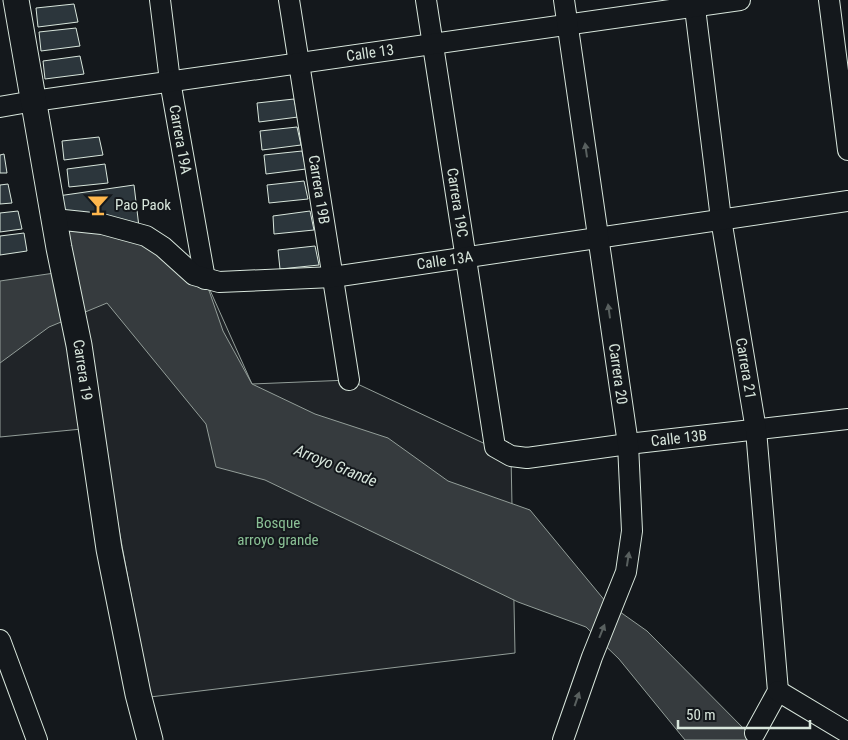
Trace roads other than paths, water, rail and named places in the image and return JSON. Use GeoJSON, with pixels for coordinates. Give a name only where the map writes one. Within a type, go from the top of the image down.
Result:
{"type":"FeatureCollection","features":[{"type":"Feature","properties":{"kind":"main road","name":"Carrera 19"},"geometry":{"type":"LineString","coordinates":[[16,0],[59,248],[79,345],[109,549],[138,694],[150,740]]}},
{"type":"Feature","properties":{"kind":"street","name":"Carrera 19A"},"geometry":{"type":"LineString","coordinates":[[160,0],[170,81],[205,279]]}},
{"type":"Feature","properties":{"kind":"street","name":"Carrera 19B"},"geometry":{"type":"LineString","coordinates":[[289,0],[349,380]]}},
{"type":"Feature","properties":{"kind":"street","name":"Carrera 19C"},"geometry":{"type":"LineString","coordinates":[[426,0],[495,447],[511,456]]}},
{"type":"Feature","properties":{"kind":"street","name":"Carrera 20"},"geometry":{"type":"LineString","coordinates":[[563,740],[592,657],[626,572],[632,531],[628,444],[564,0]]}},
{"type":"Feature","properties":{"kind":"street","name":"Calle 13"},"geometry":{"type":"LineString","coordinates":[[0,107],[568,24],[694,3],[740,0]]}},
{"type":"Feature","properties":{"kind":"street"},"geometry":{"type":"LineString","coordinates":[[829,0],[848,150]]}},
{"type":"Feature","properties":{"kind":"street","name":"Carrera 21"},"geometry":{"type":"LineString","coordinates":[[694,3],[721,220],[756,430],[778,691]]}},
{"type":"Feature","properties":{"kind":"street","name":"Calle 13A"},"geometry":{"type":"LineString","coordinates":[[54,219],[102,224],[146,236],[163,247],[194,275],[219,282],[333,277],[848,201]]}},
{"type":"Feature","properties":{"kind":"street","name":"Calle 13B"},"geometry":{"type":"LineString","coordinates":[[511,456],[527,458],[628,444],[848,419]]}},
{"type":"Feature","properties":{"kind":"street"},"geometry":{"type":"LineString","coordinates":[[0,640],[37,740]]}},
{"type":"Feature","properties":{"kind":"street"},"geometry":{"type":"LineString","coordinates":[[755,733],[778,691],[848,733]]}},
{"type":"Feature","properties":{"kind":"water","name":"Arroyo Grande"},"geometry":{"type":"Polygon","coordinates":[[[62,220],[128,232],[205,279],[223,331],[252,384],[315,414],[388,438],[448,481],[530,510],[606,602],[647,631],[753,738],[758,740],[685,740],[619,659],[586,627],[518,602],[265,480],[216,467],[206,424],[107,303],[49,327],[0,363],[0,281],[75,270],[62,220]]]}},
{"type":"Feature","properties":{"kind":"place","name":"Pao Paok"},"geometry":{"type":"Point","coordinates":[98,205]}},
{"type":"Feature","properties":{"kind":"park label","name":"Bosque arroyo grande"},"geometry":{"type":"Point","coordinates":[278,532]}}]}
